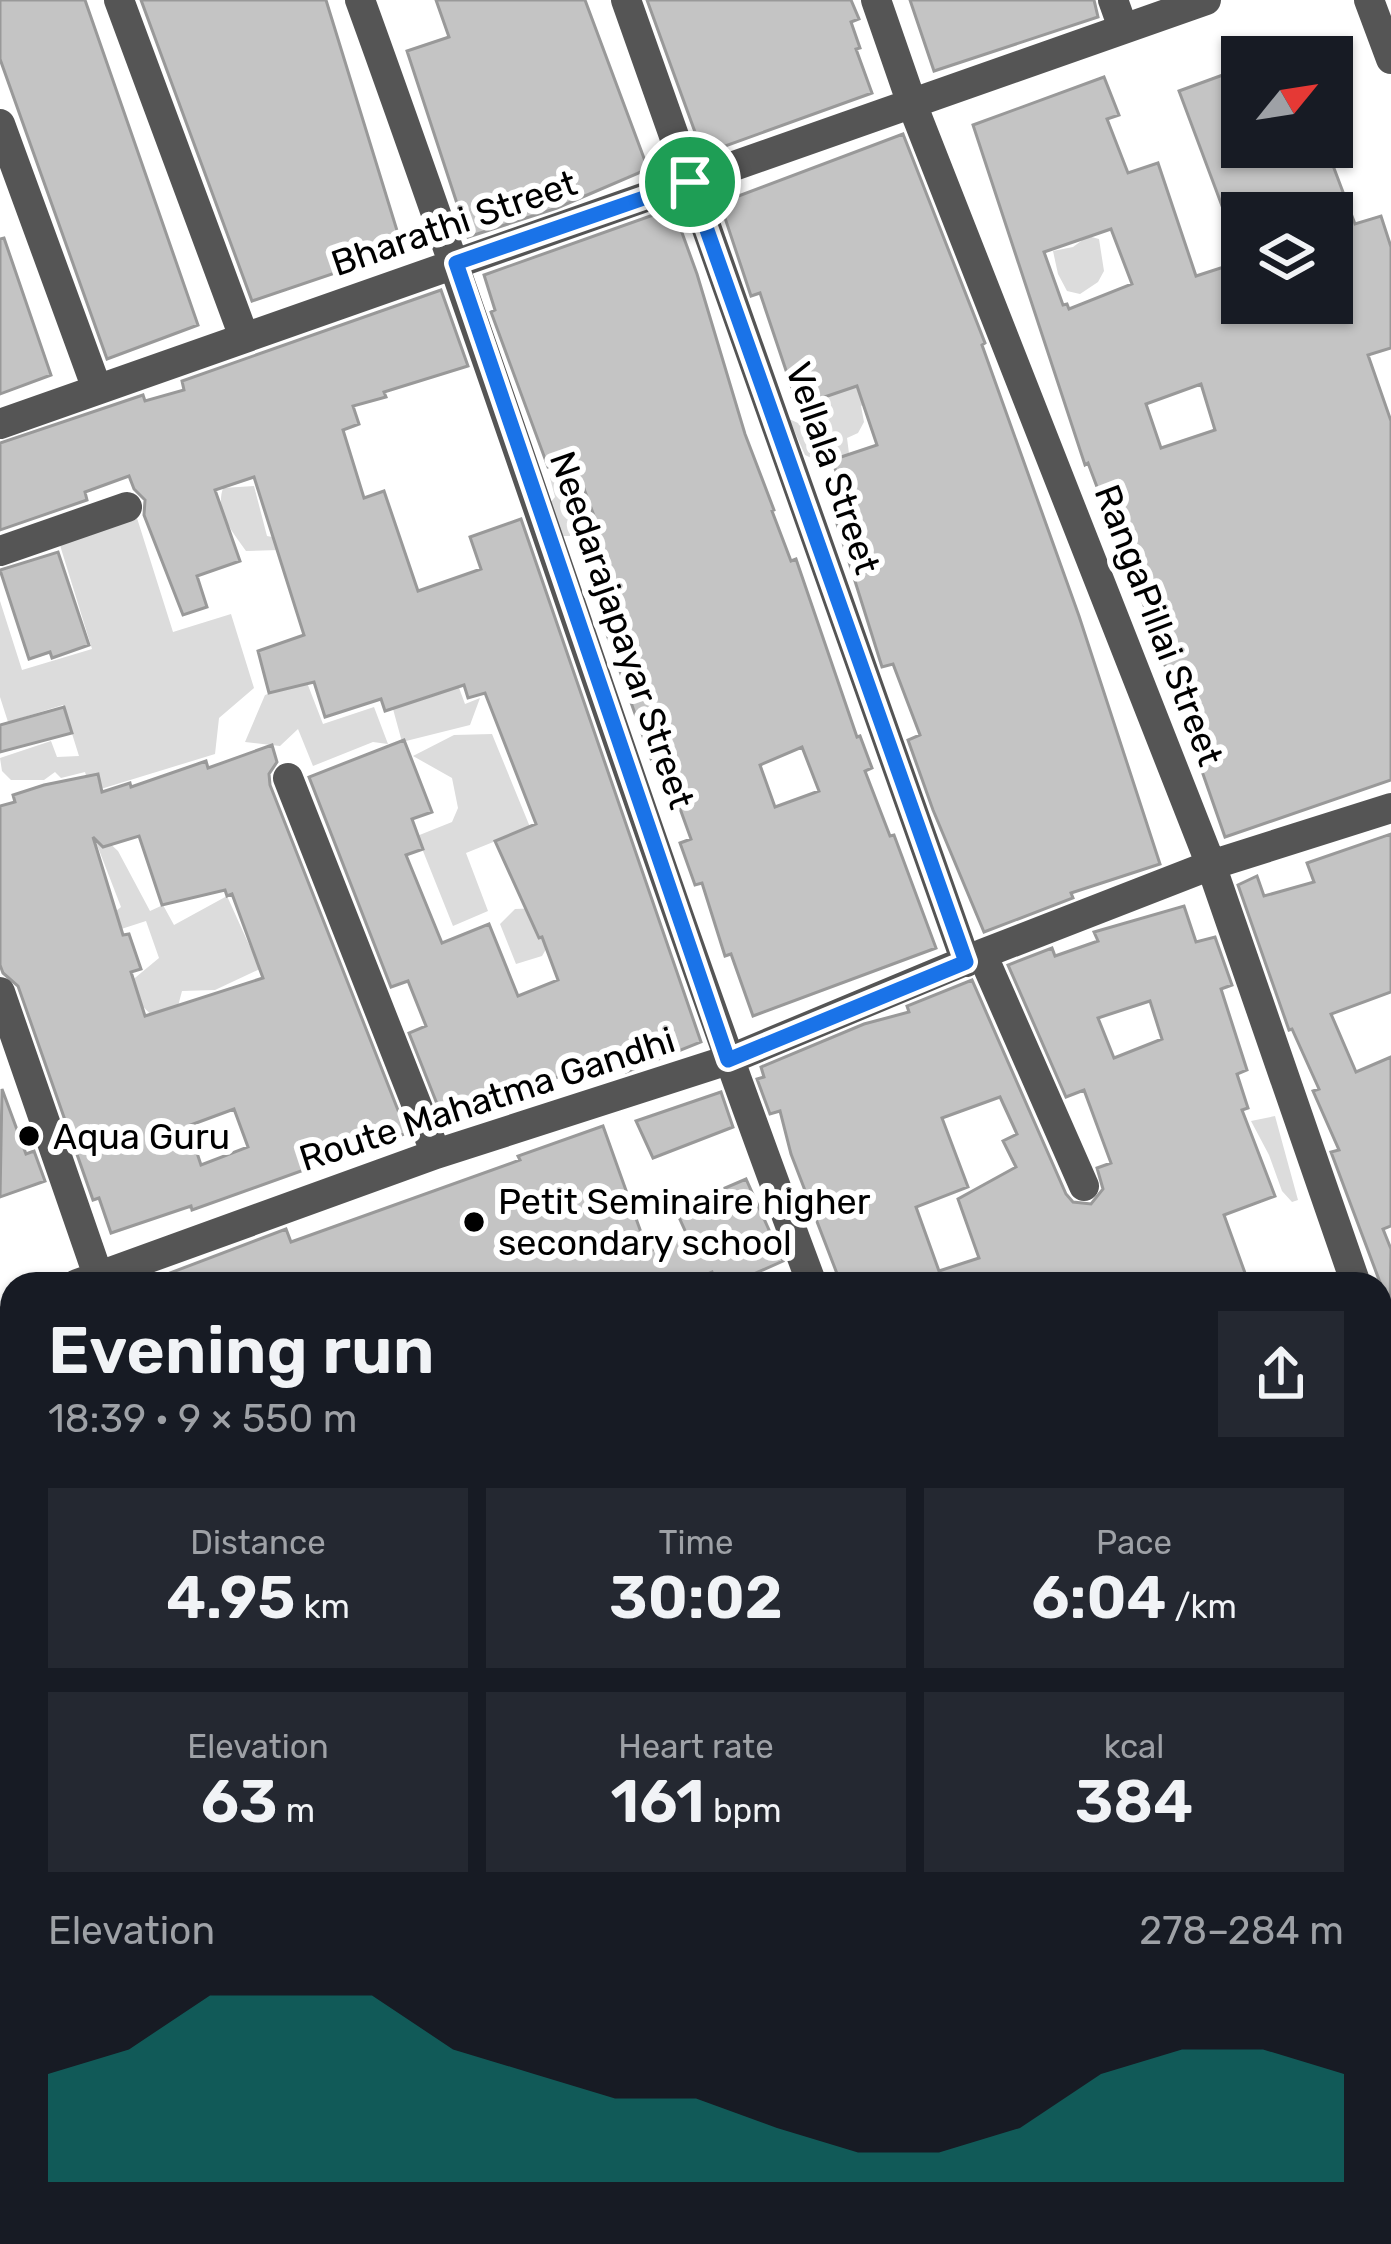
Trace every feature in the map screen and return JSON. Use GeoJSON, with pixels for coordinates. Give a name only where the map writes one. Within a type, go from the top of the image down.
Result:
{"type":"FeatureCollection","features":[{"type":"Feature","properties":{"kind":"street"},"geometry":{"type":"LineString","coordinates":[[119,0],[244,337]]}},
{"type":"Feature","properties":{"kind":"street","name":"Needarajapayar Street"},"geometry":{"type":"LineString","coordinates":[[360,0],[456,263],[728,1060],[808,1272]]}},
{"type":"Feature","properties":{"kind":"street","name":"Vellala Street"},"geometry":{"type":"LineString","coordinates":[[626,0],[974,958],[1084,1186]]}},
{"type":"Feature","properties":{"kind":"street","name":"RangaPillai Street"},"geometry":{"type":"LineString","coordinates":[[876,0],[912,104],[1211,865],[1352,1272]]}},
{"type":"Feature","properties":{"kind":"street","name":"Bharathi Street"},"geometry":{"type":"LineString","coordinates":[[0,424],[912,104],[1118,14],[1205,0]]}},
{"type":"Feature","properties":{"kind":"street"},"geometry":{"type":"LineString","coordinates":[[1369,0],[1391,59]]}},
{"type":"Feature","properties":{"kind":"street"},"geometry":{"type":"LineString","coordinates":[[0,124],[97,389]]}},
{"type":"Feature","properties":{"kind":"street"},"geometry":{"type":"LineString","coordinates":[[0,551],[127,506]]}},
{"type":"Feature","properties":{"kind":"street"},"geometry":{"type":"LineString","coordinates":[[287,778],[436,1154]]}},
{"type":"Feature","properties":{"kind":"street","name":"Route Mahatma Gandhi"},"geometry":{"type":"LineString","coordinates":[[116,1272],[436,1154],[728,1060],[1211,865],[1391,808]]}},
{"type":"Feature","properties":{"kind":"street"},"geometry":{"type":"LineString","coordinates":[[0,992],[89,1272]]}},
{"type":"Feature","properties":{"kind":"shaded area"},"geometry":{"type":"Polygon","coordinates":[[[1088,236],[1099,239],[1104,271],[1098,282],[1080,294],[1067,291],[1053,251],[1073,247],[1088,236]]]}},
{"type":"Feature","properties":{"kind":"shaded area"},"geometry":{"type":"Polygon","coordinates":[[[881,379],[890,393],[861,406],[864,422],[858,433],[847,438],[850,461],[841,472],[805,455],[789,419],[798,423],[801,405],[881,379]]]}},
{"type":"Feature","properties":{"kind":"shaded area"},"geometry":{"type":"Polygon","coordinates":[[[558,469],[571,469],[596,516],[570,527],[570,536],[563,536],[550,503],[555,497],[550,478],[558,469]]]}},
{"type":"Feature","properties":{"kind":"shaded area"},"geometry":{"type":"Polygon","coordinates":[[[254,486],[267,536],[283,539],[279,550],[246,551],[223,513],[223,488],[254,486]]]}},
{"type":"Feature","properties":{"kind":"shaded area"},"geometry":{"type":"Polygon","coordinates":[[[137,518],[173,632],[231,614],[254,688],[219,718],[215,754],[91,792],[85,772],[11,780],[2,771],[0,758],[51,741],[57,757],[79,756],[63,705],[8,722],[0,697],[0,601],[22,670],[92,649],[59,542],[137,518]]]}},
{"type":"Feature","properties":{"kind":"shaded area"},"geometry":{"type":"Polygon","coordinates":[[[450,663],[465,704],[480,698],[470,725],[402,742],[393,709],[431,696],[450,663]]]}},
{"type":"Feature","properties":{"kind":"shaded area"},"geometry":{"type":"Polygon","coordinates":[[[306,680],[323,724],[374,707],[388,744],[373,742],[313,766],[298,729],[280,746],[245,742],[265,695],[306,680]]]}},
{"type":"Feature","properties":{"kind":"shaded area"},"geometry":{"type":"Polygon","coordinates":[[[492,734],[530,827],[466,853],[488,911],[453,926],[417,836],[452,822],[458,808],[452,778],[413,756],[454,735],[492,734]]]}},
{"type":"Feature","properties":{"kind":"shaded area"},"geometry":{"type":"Polygon","coordinates":[[[89,824],[118,851],[150,911],[163,905],[174,925],[227,896],[260,969],[215,990],[182,991],[178,1006],[161,1025],[124,987],[159,958],[146,921],[109,933],[101,923],[121,907],[89,824]]]}},
{"type":"Feature","properties":{"kind":"shaded area"},"geometry":{"type":"Polygon","coordinates":[[[540,908],[558,929],[542,956],[516,964],[500,924],[515,909],[540,908]]]}},
{"type":"Feature","properties":{"kind":"shaded area"},"geometry":{"type":"Polygon","coordinates":[[[1275,1116],[1298,1200],[1292,1202],[1282,1191],[1251,1121],[1275,1116]]]}},
{"type":"Feature","properties":{"kind":"building"},"geometry":{"type":"Polygon","coordinates":[[[0,0],[85,0],[198,325],[107,359],[0,59],[0,0]]]}},
{"type":"Feature","properties":{"kind":"building"},"geometry":{"type":"Polygon","coordinates":[[[141,0],[326,0],[403,250],[252,301],[141,0]]]}},
{"type":"Feature","properties":{"kind":"building"},"geometry":{"type":"Polygon","coordinates":[[[436,0],[585,0],[648,169],[557,208],[468,237],[407,51],[449,37],[436,0]]]}},
{"type":"Feature","properties":{"kind":"building"},"geometry":{"type":"Polygon","coordinates":[[[647,0],[851,0],[859,19],[851,22],[860,48],[856,49],[872,93],[703,154],[647,0]]]}},
{"type":"Feature","properties":{"kind":"building"},"geometry":{"type":"Polygon","coordinates":[[[910,0],[1094,0],[1098,17],[934,71],[910,0]]]}},
{"type":"Feature","properties":{"kind":"building"},"geometry":{"type":"Polygon","coordinates":[[[1221,76],[1221,168],[1334,168],[1343,192],[1221,192],[1221,203],[1179,91],[1221,76]]]}},
{"type":"Feature","properties":{"kind":"building"},"geometry":{"type":"Polygon","coordinates":[[[1104,77],[1119,115],[1107,119],[1128,173],[1158,163],[1196,276],[1221,268],[1221,324],[1353,324],[1353,219],[1355,224],[1381,216],[1391,247],[1391,348],[1368,355],[1391,421],[1391,780],[1225,837],[1132,571],[1088,463],[1085,465],[973,125],[1104,77]],[[1111,229],[1044,252],[1063,305],[1069,309],[1132,284],[1111,229]],[[1201,384],[1146,404],[1161,448],[1215,430],[1201,384]]]}},
{"type":"Feature","properties":{"kind":"building"},"geometry":{"type":"Polygon","coordinates":[[[903,134],[985,343],[1160,864],[1071,893],[1073,898],[984,932],[933,810],[908,740],[920,735],[893,664],[882,667],[837,524],[853,519],[832,460],[877,445],[857,386],[798,406],[760,293],[751,296],[720,203],[903,134]]]}},
{"type":"Feature","properties":{"kind":"building"},"geometry":{"type":"Polygon","coordinates":[[[673,208],[772,511],[791,561],[796,559],[872,768],[865,771],[936,948],[753,1016],[731,954],[725,956],[702,883],[695,885],[680,843],[691,839],[661,756],[651,759],[600,615],[576,531],[597,524],[573,459],[548,467],[491,312],[495,310],[484,275],[673,208]],[[802,747],[760,765],[775,807],[819,791],[802,747]]]}},
{"type":"Feature","properties":{"kind":"building"},"geometry":{"type":"Polygon","coordinates":[[[4,238],[51,375],[0,394],[0,239],[4,238]]]}},
{"type":"Feature","properties":{"kind":"building"},"geometry":{"type":"Polygon","coordinates":[[[441,290],[468,366],[353,406],[359,424],[343,430],[364,498],[384,491],[418,591],[481,569],[470,537],[521,519],[701,1042],[626,1072],[621,1059],[591,1071],[570,1072],[470,1117],[466,1109],[443,1119],[409,1033],[426,1026],[408,981],[391,987],[309,777],[404,740],[432,812],[412,819],[423,849],[406,855],[442,943],[489,924],[518,996],[558,980],[495,841],[536,824],[485,693],[468,698],[464,685],[385,711],[381,699],[325,717],[314,682],[269,693],[258,651],[304,635],[254,477],[215,490],[240,561],[197,576],[207,607],[183,615],[144,515],[145,500],[129,476],[85,492],[87,500],[0,530],[0,443],[143,395],[145,401],[184,390],[182,381],[441,290]]]}},
{"type":"Feature","properties":{"kind":"building"},"geometry":{"type":"Polygon","coordinates":[[[58,552],[89,645],[52,658],[50,652],[29,659],[0,570],[58,552]]]}},
{"type":"Feature","properties":{"kind":"building"},"geometry":{"type":"Polygon","coordinates":[[[64,707],[72,733],[0,752],[0,725],[64,707]]]}},
{"type":"Feature","properties":{"kind":"building"},"geometry":{"type":"Polygon","coordinates":[[[272,745],[277,762],[269,774],[270,785],[407,1133],[192,1210],[191,1206],[111,1233],[99,1198],[93,1200],[18,986],[0,965],[0,806],[15,802],[13,795],[98,774],[102,792],[206,761],[208,768],[272,745]],[[139,836],[103,847],[93,837],[123,935],[129,934],[141,969],[131,972],[145,1016],[263,978],[232,894],[227,896],[225,890],[162,905],[139,836]],[[234,1109],[188,1126],[201,1165],[248,1147],[234,1109]]]}},
{"type":"Feature","properties":{"kind":"building"},"geometry":{"type":"Polygon","coordinates":[[[1391,834],[1391,992],[1331,1014],[1356,1072],[1391,1057],[1391,1226],[1383,1229],[1391,1249],[1391,1272],[1376,1272],[1331,1152],[1339,1150],[1313,1091],[1319,1089],[1289,1030],[1238,885],[1257,876],[1264,896],[1314,882],[1307,863],[1391,834]]]}},
{"type":"Feature","properties":{"kind":"building"},"geometry":{"type":"Polygon","coordinates":[[[1184,906],[1196,942],[1215,937],[1232,985],[1221,989],[1247,1070],[1237,1074],[1248,1108],[1242,1110],[1275,1196],[1224,1215],[1245,1272],[836,1272],[791,1154],[780,1111],[770,1114],[757,1079],[764,1077],[761,1067],[864,1024],[909,1012],[907,1006],[972,980],[1066,1194],[1073,1202],[1091,1204],[1103,1189],[1097,1168],[1111,1163],[1084,1090],[1066,1097],[1008,965],[1052,948],[1055,956],[1098,941],[1094,932],[1184,906]],[[1150,1001],[1098,1018],[1114,1058],[1162,1039],[1150,1001]],[[1000,1097],[942,1118],[968,1187],[916,1207],[939,1271],[979,1258],[958,1199],[1016,1167],[1003,1141],[1017,1134],[1000,1097]]]}},
{"type":"Feature","properties":{"kind":"building"},"geometry":{"type":"Polygon","coordinates":[[[2,1089],[26,1154],[34,1151],[45,1181],[0,1197],[2,1089]]]}},
{"type":"Feature","properties":{"kind":"building"},"geometry":{"type":"Polygon","coordinates":[[[721,1092],[733,1127],[653,1158],[636,1121],[721,1092]]]}},
{"type":"Feature","properties":{"kind":"building"},"geometry":{"type":"Polygon","coordinates":[[[603,1126],[648,1252],[687,1235],[678,1215],[746,1179],[783,1261],[758,1272],[173,1272],[286,1229],[291,1242],[520,1160],[518,1156],[603,1126]]]}},
{"type":"Feature","properties":{"kind":"place","name":"Aqua Guru"},"geometry":{"type":"Point","coordinates":[29,1136]}},
{"type":"Feature","properties":{"kind":"place","name":"Petit Seminaire higher secondary school"},"geometry":{"type":"Point","coordinates":[474,1222]}},
{"type":"Feature","properties":{"kind":"route"},"geometry":{"type":"LineString","coordinates":[[690,182],[966,962],[728,1060],[456,263],[690,182]]}}]}
